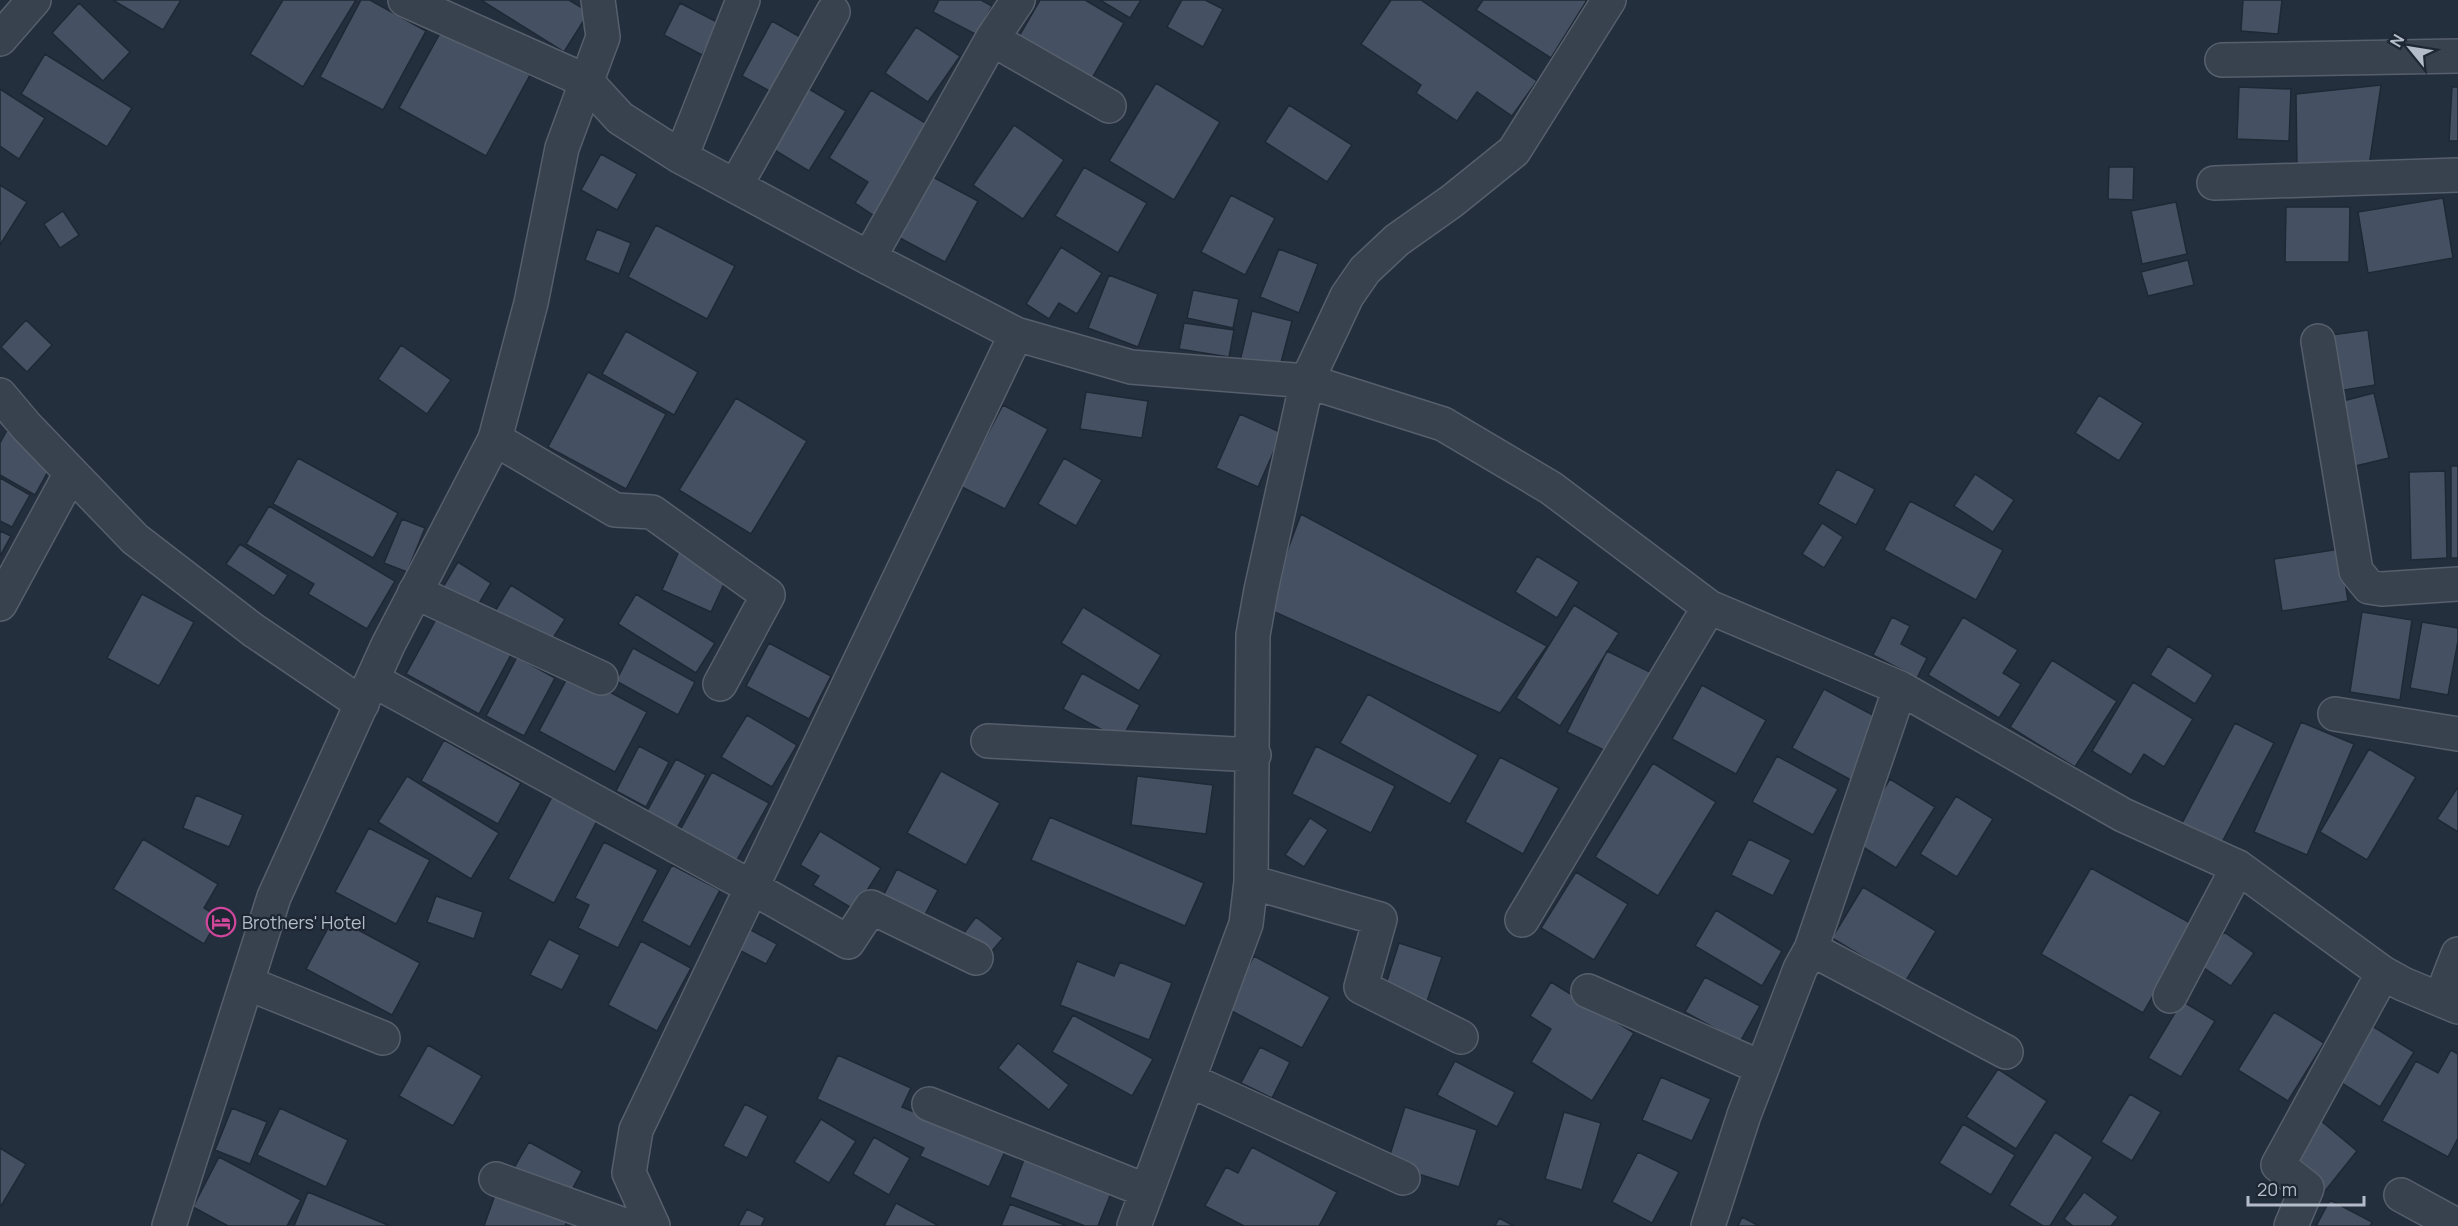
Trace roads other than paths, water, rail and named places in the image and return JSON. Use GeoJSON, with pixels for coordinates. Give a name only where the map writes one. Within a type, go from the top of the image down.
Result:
{"type":"FeatureCollection","features":[{"type":"Feature","properties":{"kind":"street"},"geometry":{"type":"LineString","coordinates":[[0,39],[34,0]]}},
{"type":"Feature","properties":{"kind":"street"},"geometry":{"type":"LineString","coordinates":[[405,0],[586,81],[620,118],[681,157],[1016,334],[1131,367],[1307,381],[1443,424],[1551,488],[1709,607],[1900,688],[2123,815],[2238,867],[2382,973],[2403,984],[2450,1003],[2458,954]]}},
{"type":"Feature","properties":{"kind":"street"},"geometry":{"type":"LineString","coordinates":[[169,1226],[274,897],[415,592],[495,439],[531,303],[562,148],[603,38],[598,0]]}},
{"type":"Feature","properties":{"kind":"street"},"geometry":{"type":"LineString","coordinates":[[681,157],[743,0]]}},
{"type":"Feature","properties":{"kind":"street"},"geometry":{"type":"LineString","coordinates":[[869,258],[992,39],[1018,0]]}},
{"type":"Feature","properties":{"kind":"street"},"geometry":{"type":"LineString","coordinates":[[1134,1226],[1246,924],[1251,882],[1254,755],[1253,635],[1307,381],[1347,296],[1365,270],[1397,240],[1478,182],[1514,151],[1604,2]]}},
{"type":"Feature","properties":{"kind":"street"},"geometry":{"type":"LineString","coordinates":[[736,185],[833,12]]}},
{"type":"Feature","properties":{"kind":"street"},"geometry":{"type":"LineString","coordinates":[[992,39],[1109,106]]}},
{"type":"Feature","properties":{"kind":"street"},"geometry":{"type":"LineString","coordinates":[[2222,60],[2458,56]]}},
{"type":"Feature","properties":{"kind":"street"},"geometry":{"type":"LineString","coordinates":[[2214,183],[2458,175]]}},
{"type":"Feature","properties":{"kind":"street"},"geometry":{"type":"LineString","coordinates":[[652,1226],[629,1173],[636,1130],[1016,334]]}},
{"type":"Feature","properties":{"kind":"street"},"geometry":{"type":"LineString","coordinates":[[2318,341],[2356,571],[2369,587],[2382,589],[2458,584]]}},
{"type":"Feature","properties":{"kind":"street"},"geometry":{"type":"LineString","coordinates":[[0,395],[27,427],[135,538],[253,630],[367,692],[753,888],[848,942],[871,907],[976,958]]}},
{"type":"Feature","properties":{"kind":"street"},"geometry":{"type":"LineString","coordinates":[[495,439],[615,510],[652,512],[768,595],[720,684]]}},
{"type":"Feature","properties":{"kind":"street"},"geometry":{"type":"LineString","coordinates":[[0,604],[71,473]]}},
{"type":"Feature","properties":{"kind":"street"},"geometry":{"type":"LineString","coordinates":[[415,592],[601,678]]}},
{"type":"Feature","properties":{"kind":"street"},"geometry":{"type":"LineString","coordinates":[[1522,920],[1709,607]]}},
{"type":"Feature","properties":{"kind":"street"},"geometry":{"type":"LineString","coordinates":[[1708,1226],[1744,1115],[1800,969],[1811,949],[1900,688]]}},
{"type":"Feature","properties":{"kind":"street"},"geometry":{"type":"LineString","coordinates":[[2335,714],[2458,734]]}},
{"type":"Feature","properties":{"kind":"street"},"geometry":{"type":"LineString","coordinates":[[988,741],[1254,755]]}},
{"type":"Feature","properties":{"kind":"street"},"geometry":{"type":"LineString","coordinates":[[2170,996],[2238,867]]}},
{"type":"Feature","properties":{"kind":"street"},"geometry":{"type":"LineString","coordinates":[[1251,882],[1380,919],[1361,987],[1461,1037]]}},
{"type":"Feature","properties":{"kind":"street"},"geometry":{"type":"LineString","coordinates":[[1811,949],[2006,1052]]}},
{"type":"Feature","properties":{"kind":"street"},"geometry":{"type":"LineString","coordinates":[[2291,1226],[2307,1188],[2277,1165],[2382,973]]}},
{"type":"Feature","properties":{"kind":"street"},"geometry":{"type":"LineString","coordinates":[[247,983],[383,1038]]}},
{"type":"Feature","properties":{"kind":"street"},"geometry":{"type":"LineString","coordinates":[[1588,991],[1762,1068]]}},
{"type":"Feature","properties":{"kind":"street"},"geometry":{"type":"LineString","coordinates":[[1189,1080],[1403,1178]]}},
{"type":"Feature","properties":{"kind":"street"},"geometry":{"type":"LineString","coordinates":[[929,1104],[1147,1191]]}},
{"type":"Feature","properties":{"kind":"street"},"geometry":{"type":"LineString","coordinates":[[496,1179],[627,1226]]}},
{"type":"Feature","properties":{"kind":"street"},"geometry":{"type":"LineString","coordinates":[[2401,1195],[2458,1226]]}},
{"type":"Feature","properties":{"kind":"place","name":"Brothers' Hotel"},"geometry":{"type":"Point","coordinates":[221,922]}}]}
